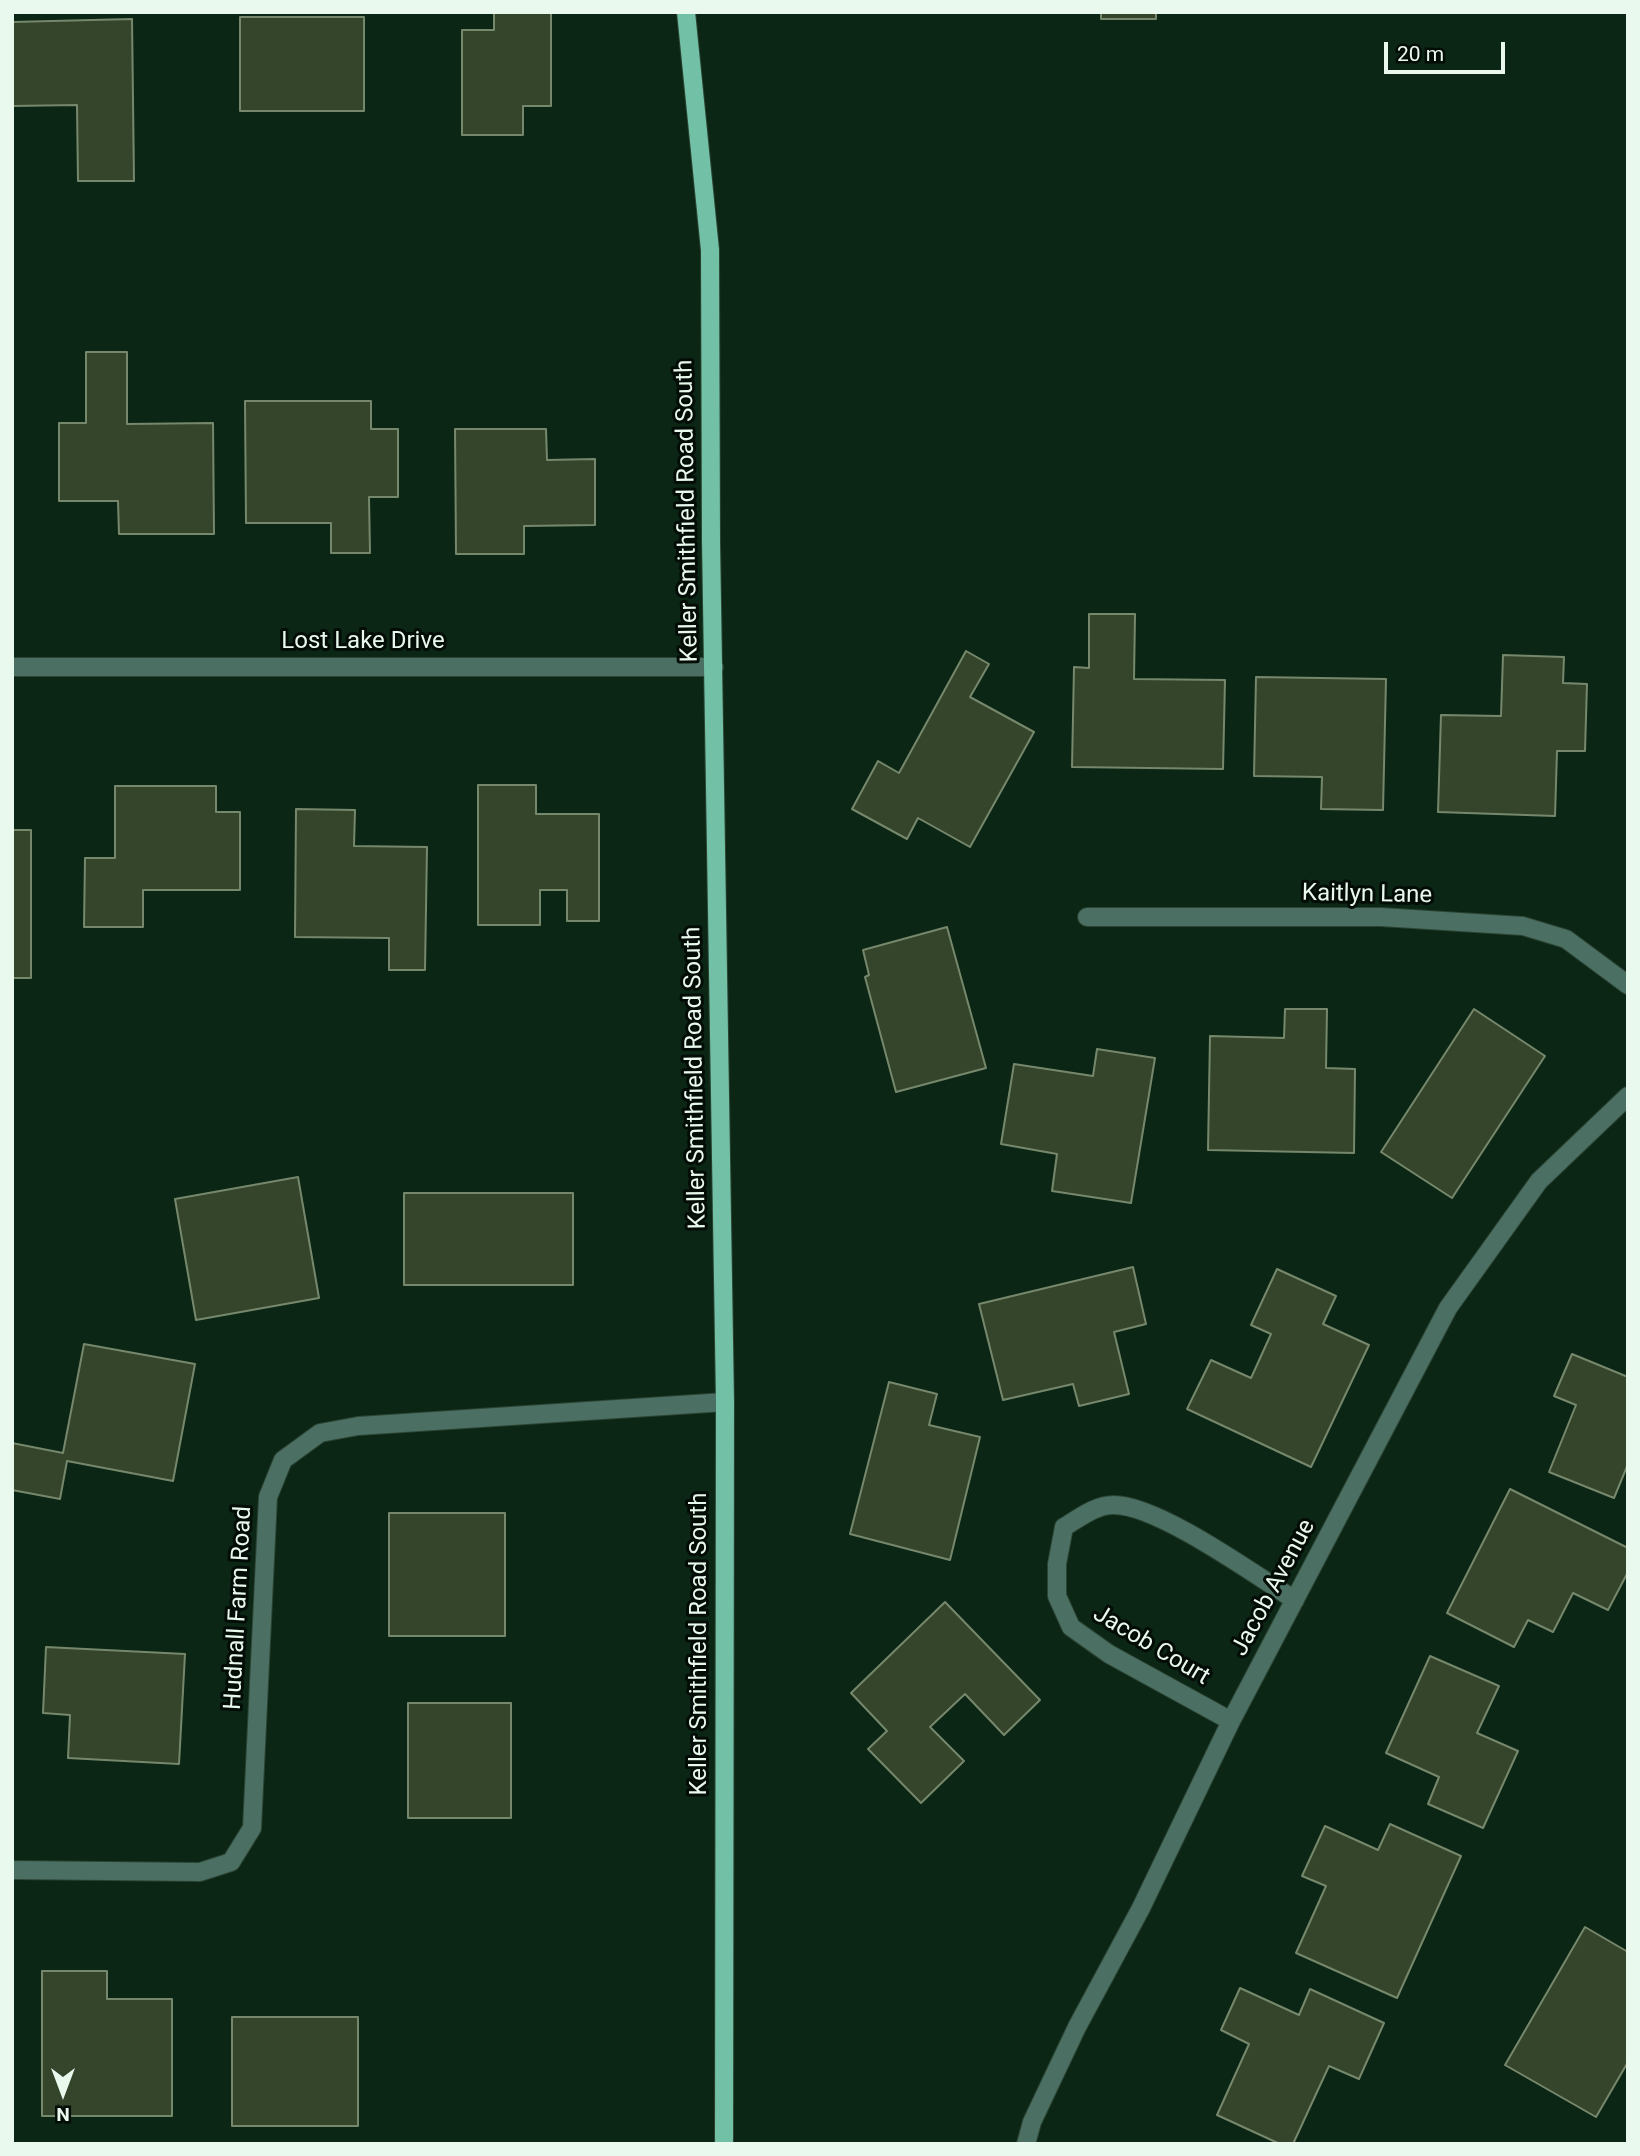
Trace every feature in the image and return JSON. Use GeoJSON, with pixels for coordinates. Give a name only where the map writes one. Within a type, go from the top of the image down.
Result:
{"type":"FeatureCollection","features":[{"type":"Feature","properties":{"kind":"main road","name":"Keller Smithfield Road South"},"geometry":{"type":"LineString","coordinates":[[686,12],[710,250],[725,1402],[724,2144]]}},
{"type":"Feature","properties":{"kind":"street","name":"Lost Lake Drive"},"geometry":{"type":"LineString","coordinates":[[12,667],[714,667]]}},
{"type":"Feature","properties":{"kind":"street","name":"Kaitlyn Lane"},"geometry":{"type":"LineString","coordinates":[[1087,917],[1381,917],[1523,926],[1566,939],[1628,985]]}},
{"type":"Feature","properties":{"kind":"street","name":"Jacob Avenue"},"geometry":{"type":"LineString","coordinates":[[1026,2144],[1032,2122],[1077,2028],[1141,1908],[1231,1721],[1448,1308],[1539,1181],[1628,1096]]}},
{"type":"Feature","properties":{"kind":"street","name":"Hudnall Farm Road"},"geometry":{"type":"LineString","coordinates":[[12,1870],[200,1872],[231,1862],[251,1828],[268,1497],[283,1460],[320,1433],[358,1426],[725,1402]]}},
{"type":"Feature","properties":{"kind":"street","name":"Jacob Court"},"geometry":{"type":"LineString","coordinates":[[1231,1721],[1109,1654],[1071,1627],[1057,1596],[1057,1564],[1064,1527],[1089,1512],[1111,1505],[1134,1508],[1195,1537],[1294,1600]]}},
{"type":"Feature","properties":{"kind":"building"},"geometry":{"type":"Polygon","coordinates":[[[494,12],[551,12],[551,106],[523,106],[523,135],[462,135],[462,30],[494,30],[494,12]]]}},
{"type":"Feature","properties":{"kind":"building"},"geometry":{"type":"Polygon","coordinates":[[[1101,12],[1156,12],[1156,19],[1101,19],[1101,12]]]}},
{"type":"Feature","properties":{"kind":"building"},"geometry":{"type":"Polygon","coordinates":[[[240,17],[364,17],[364,111],[240,111],[240,17]]]}},
{"type":"Feature","properties":{"kind":"building"},"geometry":{"type":"Polygon","coordinates":[[[132,19],[134,181],[78,181],[77,105],[12,106],[12,22],[132,19]]]}},
{"type":"Feature","properties":{"kind":"building"},"geometry":{"type":"Polygon","coordinates":[[[86,352],[127,352],[127,424],[213,423],[214,534],[119,534],[118,501],[59,501],[59,423],[86,423],[86,352]]]}},
{"type":"Feature","properties":{"kind":"building"},"geometry":{"type":"Polygon","coordinates":[[[245,401],[371,401],[371,429],[398,429],[398,497],[369,497],[370,553],[331,553],[331,523],[246,523],[245,401]]]}},
{"type":"Feature","properties":{"kind":"building"},"geometry":{"type":"Polygon","coordinates":[[[455,429],[546,429],[547,460],[595,459],[595,525],[524,526],[524,554],[456,554],[455,429]]]}},
{"type":"Feature","properties":{"kind":"building"},"geometry":{"type":"Polygon","coordinates":[[[1089,614],[1135,614],[1134,679],[1225,680],[1223,769],[1072,767],[1074,667],[1089,668],[1089,614]]]}},
{"type":"Feature","properties":{"kind":"building"},"geometry":{"type":"Polygon","coordinates":[[[966,651],[989,664],[970,697],[1034,732],[970,847],[918,818],[907,839],[852,809],[878,761],[899,773],[966,651]]]}},
{"type":"Feature","properties":{"kind":"building"},"geometry":{"type":"Polygon","coordinates":[[[1503,655],[1564,657],[1563,683],[1587,684],[1585,751],[1557,751],[1555,816],[1438,812],[1441,715],[1501,716],[1503,655]]]}},
{"type":"Feature","properties":{"kind":"building"},"geometry":{"type":"Polygon","coordinates":[[[1256,677],[1386,679],[1383,810],[1321,809],[1322,777],[1254,776],[1256,677]]]}},
{"type":"Feature","properties":{"kind":"building"},"geometry":{"type":"Polygon","coordinates":[[[478,785],[536,785],[536,814],[599,814],[599,921],[567,921],[567,890],[540,890],[540,925],[478,925],[478,785]]]}},
{"type":"Feature","properties":{"kind":"building"},"geometry":{"type":"Polygon","coordinates":[[[115,786],[216,786],[216,812],[240,812],[240,890],[143,890],[143,927],[84,927],[85,858],[115,858],[115,786]]]}},
{"type":"Feature","properties":{"kind":"building"},"geometry":{"type":"Polygon","coordinates":[[[296,809],[355,810],[354,846],[427,847],[425,970],[389,970],[389,938],[295,937],[296,809]]]}},
{"type":"Feature","properties":{"kind":"building"},"geometry":{"type":"Polygon","coordinates":[[[12,830],[31,830],[31,978],[12,978],[12,830]]]}},
{"type":"Feature","properties":{"kind":"building"},"geometry":{"type":"Polygon","coordinates":[[[947,927],[986,1068],[896,1092],[865,977],[869,975],[863,950],[947,927]]]}},
{"type":"Feature","properties":{"kind":"building"},"geometry":{"type":"Polygon","coordinates":[[[1285,1009],[1327,1009],[1326,1068],[1355,1069],[1354,1153],[1208,1150],[1210,1036],[1284,1038],[1285,1009]]]}},
{"type":"Feature","properties":{"kind":"building"},"geometry":{"type":"Polygon","coordinates":[[[1474,1009],[1545,1056],[1452,1198],[1381,1152],[1474,1009]]]}},
{"type":"Feature","properties":{"kind":"building"},"geometry":{"type":"Polygon","coordinates":[[[1097,1049],[1155,1058],[1131,1203],[1052,1191],[1057,1154],[1001,1144],[1014,1064],[1093,1076],[1097,1049]]]}},
{"type":"Feature","properties":{"kind":"building"},"geometry":{"type":"Polygon","coordinates":[[[298,1177],[319,1298],[196,1320],[175,1199],[298,1177]]]}},
{"type":"Feature","properties":{"kind":"building"},"geometry":{"type":"Polygon","coordinates":[[[404,1193],[573,1193],[573,1285],[404,1285],[404,1193]]]}},
{"type":"Feature","properties":{"kind":"building"},"geometry":{"type":"Polygon","coordinates":[[[1133,1267],[1146,1324],[1114,1332],[1129,1394],[1079,1406],[1073,1384],[1003,1400],[979,1304],[1133,1267]]]}},
{"type":"Feature","properties":{"kind":"building"},"geometry":{"type":"Polygon","coordinates":[[[1277,1269],[1336,1296],[1323,1324],[1369,1345],[1311,1467],[1187,1409],[1211,1360],[1251,1378],[1271,1334],[1251,1325],[1277,1269]]]}},
{"type":"Feature","properties":{"kind":"building"},"geometry":{"type":"Polygon","coordinates":[[[84,1344],[195,1364],[173,1481],[67,1461],[60,1499],[12,1490],[12,1443],[63,1453],[84,1344]]]}},
{"type":"Feature","properties":{"kind":"building"},"geometry":{"type":"Polygon","coordinates":[[[1572,1354],[1628,1377],[1628,1464],[1614,1498],[1549,1472],[1576,1405],[1554,1396],[1572,1354]]]}},
{"type":"Feature","properties":{"kind":"building"},"geometry":{"type":"Polygon","coordinates":[[[889,1382],[937,1394],[929,1425],[980,1437],[950,1560],[850,1534],[889,1382]]]}},
{"type":"Feature","properties":{"kind":"building"},"geometry":{"type":"Polygon","coordinates":[[[1510,1489],[1628,1548],[1628,1572],[1608,1610],[1573,1593],[1553,1632],[1528,1620],[1514,1647],[1447,1613],[1510,1489]]]}},
{"type":"Feature","properties":{"kind":"building"},"geometry":{"type":"Polygon","coordinates":[[[389,1513],[505,1513],[505,1636],[389,1636],[389,1513]]]}},
{"type":"Feature","properties":{"kind":"building"},"geometry":{"type":"Polygon","coordinates":[[[945,1602],[1040,1700],[1004,1735],[965,1694],[930,1727],[964,1761],[921,1803],[868,1749],[887,1731],[851,1693],[945,1602]]]}},
{"type":"Feature","properties":{"kind":"building"},"geometry":{"type":"Polygon","coordinates":[[[46,1647],[185,1654],[179,1764],[68,1758],[70,1715],[43,1713],[46,1647]]]}},
{"type":"Feature","properties":{"kind":"building"},"geometry":{"type":"Polygon","coordinates":[[[1430,1656],[1499,1686],[1477,1733],[1518,1751],[1483,1828],[1428,1804],[1439,1777],[1386,1753],[1430,1656]]]}},
{"type":"Feature","properties":{"kind":"building"},"geometry":{"type":"Polygon","coordinates":[[[408,1703],[511,1703],[511,1818],[408,1818],[408,1703]]]}},
{"type":"Feature","properties":{"kind":"building"},"geometry":{"type":"Polygon","coordinates":[[[1390,1824],[1461,1856],[1397,1998],[1296,1953],[1326,1886],[1302,1876],[1325,1826],[1378,1850],[1390,1824]]]}},
{"type":"Feature","properties":{"kind":"building"},"geometry":{"type":"Polygon","coordinates":[[[1585,1927],[1628,1952],[1628,2062],[1596,2117],[1505,2065],[1585,1927]]]}},
{"type":"Feature","properties":{"kind":"building"},"geometry":{"type":"Polygon","coordinates":[[[42,1971],[107,1971],[107,1999],[172,1999],[172,2116],[42,2116],[42,1971]]]}},
{"type":"Feature","properties":{"kind":"building"},"geometry":{"type":"Polygon","coordinates":[[[1240,1988],[1299,2015],[1310,1989],[1384,2023],[1359,2079],[1329,2066],[1293,2144],[1280,2144],[1217,2115],[1249,2044],[1221,2030],[1240,1988]]]}},
{"type":"Feature","properties":{"kind":"building"},"geometry":{"type":"Polygon","coordinates":[[[232,2017],[358,2017],[358,2126],[232,2126],[232,2017]]]}}]}
